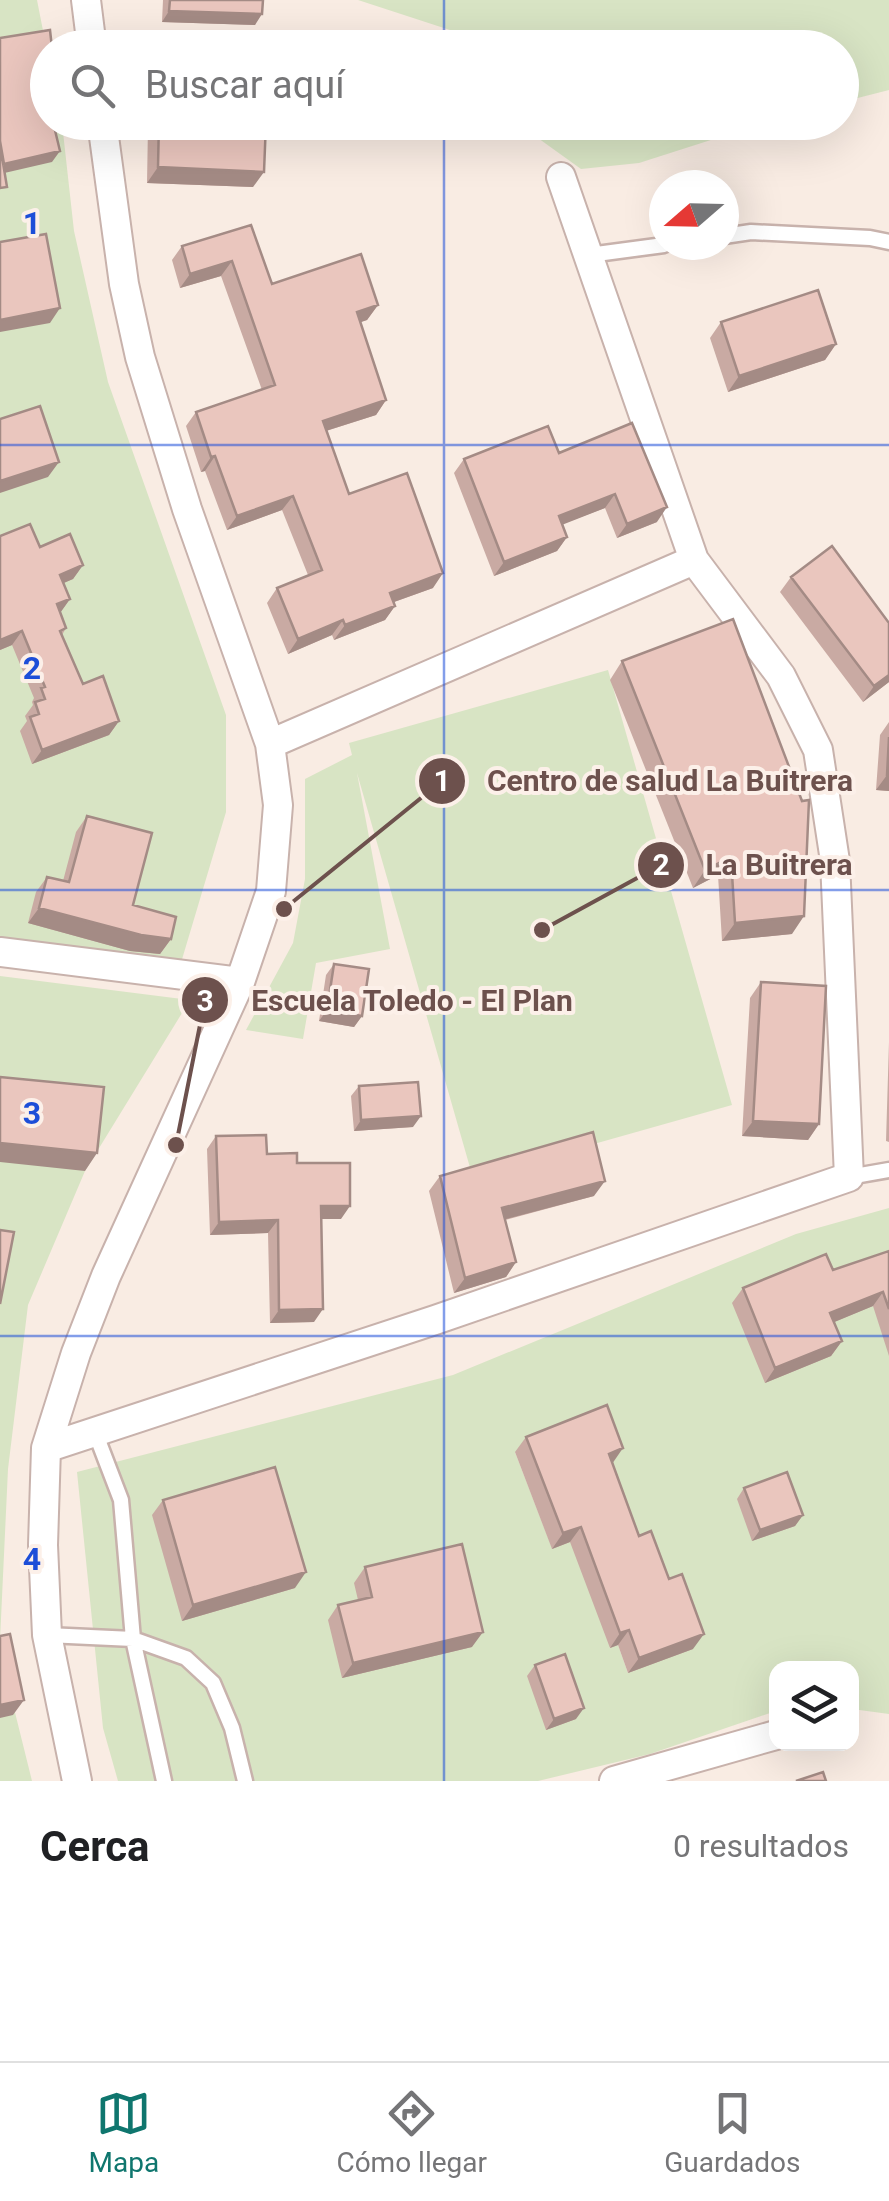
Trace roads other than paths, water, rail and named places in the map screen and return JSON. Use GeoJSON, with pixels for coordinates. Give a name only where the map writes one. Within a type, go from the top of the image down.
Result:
{"type":"FeatureCollection","features":[{"type":"Feature","properties":{"kind":"street"},"geometry":{"type":"LineString","coordinates":[[86,0],[90,30]]}},
{"type":"Feature","properties":{"kind":"street"},"geometry":{"type":"LineString","coordinates":[[77,1781],[47,1635],[43,1544],[46,1448],[106,1276],[240,982],[271,891],[278,805],[270,744],[187,510],[140,358],[124,284],[104,140]]}},
{"type":"Feature","properties":{"kind":"street"},"geometry":{"type":"LineString","coordinates":[[46,1448],[849,1177],[835,860],[818,750],[781,676],[694,560],[561,176]]}},
{"type":"Feature","properties":{"kind":"street"},"geometry":{"type":"LineString","coordinates":[[270,744],[694,560]]}},
{"type":"Feature","properties":{"kind":"street"},"geometry":{"type":"LineString","coordinates":[[0,952],[240,982]]}},
{"type":"Feature","properties":{"kind":"street"},"geometry":{"type":"LineString","coordinates":[[614,1781],[769,1738]]}},
{"type":"Feature","properties":{"kind":"lane"},"geometry":{"type":"LineString","coordinates":[[739,234],[889,242]]}},
{"type":"Feature","properties":{"kind":"lane"},"geometry":{"type":"LineString","coordinates":[[588,255],[649,246]]}},
{"type":"Feature","properties":{"kind":"lane"},"geometry":{"type":"LineString","coordinates":[[849,1177],[889,1170]]}},
{"type":"Feature","properties":{"kind":"lane"},"geometry":{"type":"LineString","coordinates":[[95,1432],[121,1500],[133,1639],[164,1781]]}},
{"type":"Feature","properties":{"kind":"lane"},"geometry":{"type":"LineString","coordinates":[[47,1635],[133,1639],[186,1658],[214,1684],[232,1728],[245,1781]]}},
{"type":"Feature","properties":{"kind":"place","name":"Centro de salud La Buitrera"},"geometry":{"type":"Point","coordinates":[284,909]}},
{"type":"Feature","properties":{"kind":"place","name":"La Buitrera"},"geometry":{"type":"Point","coordinates":[542,930]}},
{"type":"Feature","properties":{"kind":"place","name":"Escuela Toledo - El Plan"},"geometry":{"type":"Point","coordinates":[176,1145]}}]}
